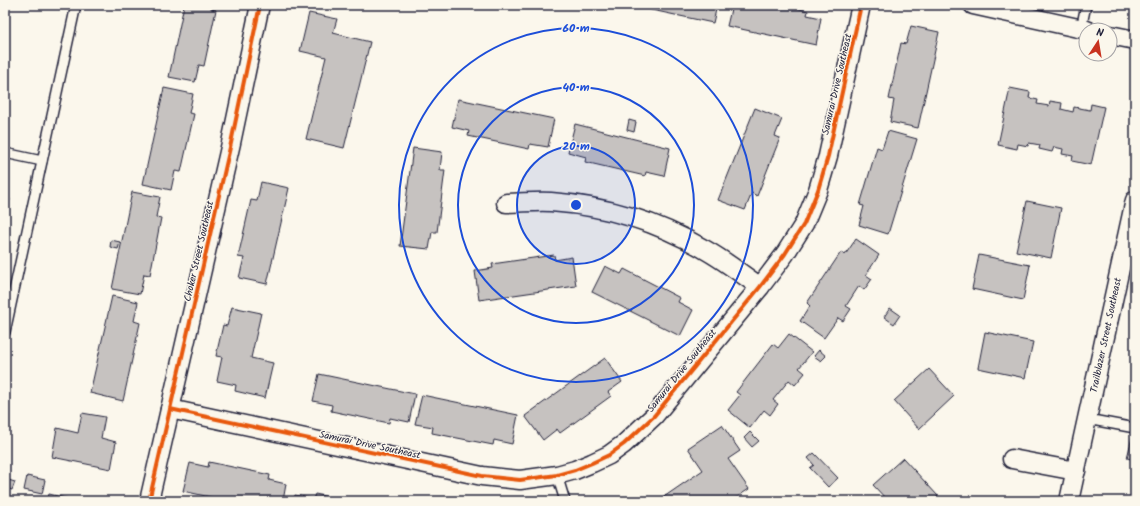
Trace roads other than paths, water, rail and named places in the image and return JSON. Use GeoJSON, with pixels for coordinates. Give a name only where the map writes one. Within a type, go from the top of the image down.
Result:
{"type":"FeatureCollection","features":[{"type":"Feature","properties":{"kind":"street","name":"Choker Street Southeast"},"geometry":{"type":"LineString","coordinates":[[149,501],[231,143],[260,5]]}},
{"type":"Feature","properties":{"kind":"street","name":"Samurai Drive Southeast"},"geometry":{"type":"LineString","coordinates":[[170,409],[482,476],[520,480],[557,475],[575,470],[609,455],[642,429],[654,416],[760,287],[785,254],[804,224],[818,190],[828,156],[861,5]]}},
{"type":"Feature","properties":{"kind":"street"},"geometry":{"type":"LineString","coordinates":[[973,5],[1078,28]]}},
{"type":"Feature","properties":{"kind":"street"},"geometry":{"type":"LineString","coordinates":[[1118,37],[1135,40]]}},
{"type":"Feature","properties":{"kind":"street","name":"Trailblazer Street Southeast"},"geometry":{"type":"LineString","coordinates":[[1069,501],[1135,200]]}},
{"type":"Feature","properties":{"kind":"street"},"geometry":{"type":"LineString","coordinates":[[506,203],[550,202],[586,206],[630,217],[662,228],[704,249],[727,263],[760,287]]}},
{"type":"Feature","properties":{"kind":"street"},"geometry":{"type":"LineString","coordinates":[[1012,459],[1076,471]]}},
{"type":"Feature","properties":{"kind":"lane"},"geometry":{"type":"LineString","coordinates":[[5,332],[76,5]]}},
{"type":"Feature","properties":{"kind":"lane"},"geometry":{"type":"LineString","coordinates":[[1085,22],[1086,5]]}},
{"type":"Feature","properties":{"kind":"lane"},"geometry":{"type":"LineString","coordinates":[[5,153],[42,161]]}},
{"type":"Feature","properties":{"kind":"lane"},"geometry":{"type":"LineString","coordinates":[[1087,419],[1135,428]]}},
{"type":"Feature","properties":{"kind":"lane"},"geometry":{"type":"LineString","coordinates":[[557,475],[565,501]]}}]}
